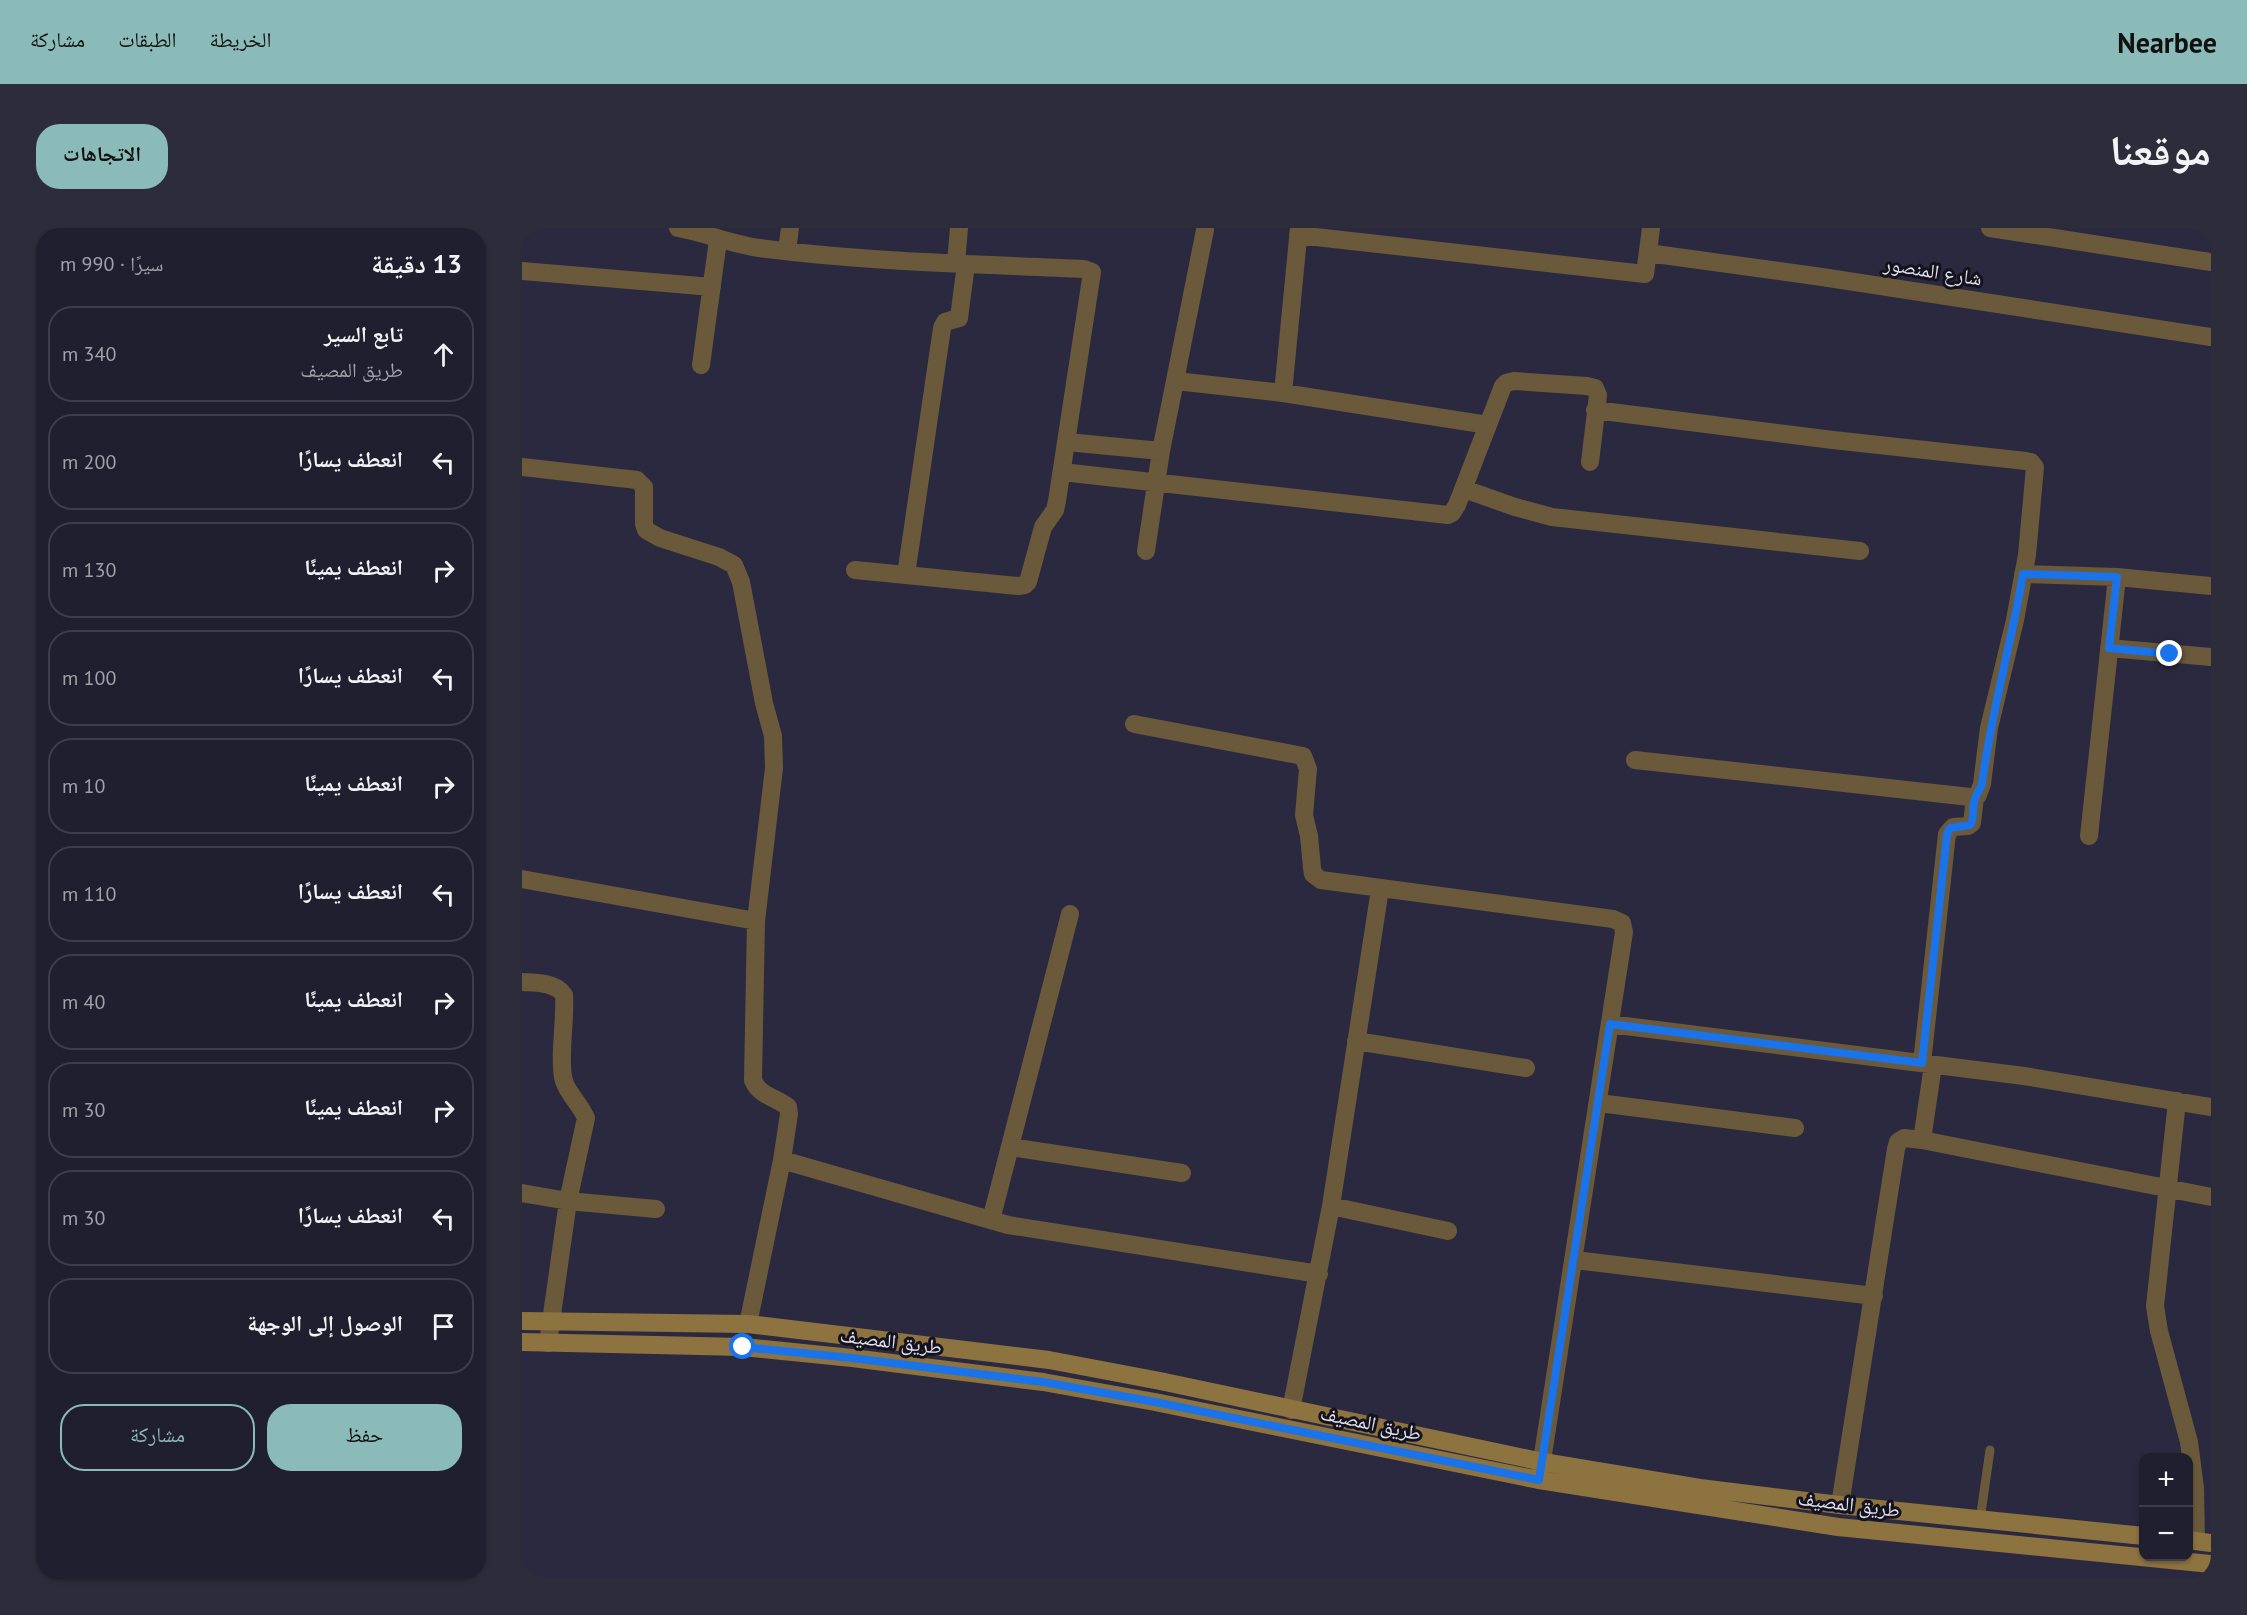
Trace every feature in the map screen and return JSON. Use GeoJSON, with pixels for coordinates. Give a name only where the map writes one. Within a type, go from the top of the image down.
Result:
{"type":"FeatureCollection","features":[{"type":"Feature","properties":{"kind":"street"},"geometry":{"type":"LineString","coordinates":[[678,228],[718,240],[760,248],[902,261],[1089,269],[1092,272],[1055,510],[1042,527],[1028,582],[1018,586],[855,570]]}},
{"type":"Feature","properties":{"kind":"street"},"geometry":{"type":"LineString","coordinates":[[787,250],[790,228]]}},
{"type":"Feature","properties":{"kind":"street"},"geometry":{"type":"LineString","coordinates":[[906,575],[942,328],[945,322],[959,318],[961,263],[959,228]]}},
{"type":"Feature","properties":{"kind":"street"},"geometry":{"type":"LineString","coordinates":[[1283,393],[1298,231],[1645,274],[1651,228]]}},
{"type":"Feature","properties":{"kind":"street"},"geometry":{"type":"LineString","coordinates":[[1990,228],[2211,262]]}},
{"type":"Feature","properties":{"kind":"street"},"geometry":{"type":"LineString","coordinates":[[1146,551],[1161,451],[1205,230]]}},
{"type":"Feature","properties":{"kind":"street"},"geometry":{"type":"LineString","coordinates":[[701,365],[718,240]]}},
{"type":"Feature","properties":{"kind":"street","name":"شارع المنصور"},"geometry":{"type":"LineString","coordinates":[[1648,253],[1822,277],[2211,337]]}},
{"type":"Feature","properties":{"kind":"street"},"geometry":{"type":"LineString","coordinates":[[522,271],[712,287]]}},
{"type":"Feature","properties":{"kind":"street"},"geometry":{"type":"LineString","coordinates":[[1176,381],[1283,393],[1488,425]]}},
{"type":"Feature","properties":{"kind":"street"},"geometry":{"type":"LineString","coordinates":[[1062,472],[1448,514],[1455,510],[1503,386],[1510,381],[1592,386],[1598,395],[1590,462]]}},
{"type":"Feature","properties":{"kind":"street"},"geometry":{"type":"LineString","coordinates":[[1595,410],[2031,462],[2035,470],[2023,574],[2015,620],[1989,728],[1982,784],[1975,796],[1972,823],[1968,826],[1953,827],[1947,834],[1922,1140]]}},
{"type":"Feature","properties":{"kind":"street"},"geometry":{"type":"LineString","coordinates":[[1067,442],[1161,451]]}},
{"type":"Feature","properties":{"kind":"street"},"geometry":{"type":"LineString","coordinates":[[522,467],[637,480],[644,488],[646,530],[660,538],[719,557],[734,565],[741,582],[752,647],[775,750],[756,921],[753,1080],[760,1092],[788,1107],[789,1124],[748,1324]]}},
{"type":"Feature","properties":{"kind":"street"},"geometry":{"type":"LineString","coordinates":[[1464,489],[1552,517],[1860,551]]}},
{"type":"Feature","properties":{"kind":"street"},"geometry":{"type":"LineString","coordinates":[[2023,574],[2117,577],[2211,586]]}},
{"type":"Feature","properties":{"kind":"street"},"geometry":{"type":"LineString","coordinates":[[2089,836],[2117,577]]}},
{"type":"Feature","properties":{"kind":"street"},"geometry":{"type":"LineString","coordinates":[[2109,648],[2211,657]]}},
{"type":"Feature","properties":{"kind":"street"},"geometry":{"type":"LineString","coordinates":[[1134,724],[1299,753],[1303,756],[1308,769],[1304,815],[1313,874],[1321,880],[1618,920],[1624,927],[1575,1260],[1539,1480]]}},
{"type":"Feature","properties":{"kind":"street"},"geometry":{"type":"LineString","coordinates":[[1635,760],[1975,796]]}},
{"type":"Feature","properties":{"kind":"street"},"geometry":{"type":"LineString","coordinates":[[522,879],[756,921]]}},
{"type":"Feature","properties":{"kind":"street"},"geometry":{"type":"LineString","coordinates":[[1291,1410],[1331,1206],[1380,889]]}},
{"type":"Feature","properties":{"kind":"street"},"geometry":{"type":"LineString","coordinates":[[991,1220],[1070,914]]}},
{"type":"Feature","properties":{"kind":"street"},"geometry":{"type":"LineString","coordinates":[[522,982],[554,986],[560,988],[564,994],[562,1074],[569,1091],[586,1118],[568,1201],[548,1343]]}},
{"type":"Feature","properties":{"kind":"street"},"geometry":{"type":"LineString","coordinates":[[1610,1024],[2024,1076],[2211,1107]]}},
{"type":"Feature","properties":{"kind":"street"},"geometry":{"type":"LineString","coordinates":[[1356,1041],[1527,1068]]}},
{"type":"Feature","properties":{"kind":"street"},"geometry":{"type":"LineString","coordinates":[[2177,1101],[2155,1306],[2159,1331],[2188,1442],[2195,1488],[2199,1541]]}},
{"type":"Feature","properties":{"kind":"street"},"geometry":{"type":"LineString","coordinates":[[1599,1103],[1795,1128]]}},
{"type":"Feature","properties":{"kind":"street"},"geometry":{"type":"LineString","coordinates":[[1840,1505],[1898,1142],[1904,1138],[1922,1140],[2211,1197]]}},
{"type":"Feature","properties":{"kind":"street"},"geometry":{"type":"LineString","coordinates":[[1010,1147],[1182,1173]]}},
{"type":"Feature","properties":{"kind":"street"},"geometry":{"type":"LineString","coordinates":[[782,1160],[1008,1225],[1319,1274]]}},
{"type":"Feature","properties":{"kind":"street"},"geometry":{"type":"LineString","coordinates":[[522,1193],[568,1201],[656,1209]]}},
{"type":"Feature","properties":{"kind":"street"},"geometry":{"type":"LineString","coordinates":[[1331,1206],[1448,1231]]}},
{"type":"Feature","properties":{"kind":"street"},"geometry":{"type":"LineString","coordinates":[[1575,1260],[1772,1286],[1874,1296]]}},
{"type":"Feature","properties":{"kind":"street","name":"طريق المصيف"},"geometry":{"type":"LineString","coordinates":[[522,1321],[748,1324],[1049,1360],[1543,1462],[1700,1488],[1840,1505],[2139,1536]]}},
{"type":"Feature","properties":{"kind":"street","name":"طريق المصيف"},"geometry":{"type":"LineString","coordinates":[[522,1342],[743,1347],[1043,1382],[1155,1402],[1539,1480],[1838,1527],[2211,1564]]}},
{"type":"Feature","properties":{"kind":"lane"},"geometry":{"type":"LineString","coordinates":[[1980,1520],[1990,1450]]}},
{"type":"Feature","properties":{"kind":"route"},"geometry":{"type":"LineString","coordinates":[[743,1347],[1043,1382],[1155,1402],[1539,1480],[1610,1024],[1922,1063],[1947,834],[1950,828],[1968,826],[1973,821],[1975,796],[1982,784],[1989,728],[2015,620],[2023,574],[2117,577],[2109,648],[2170,654]]}}]}
